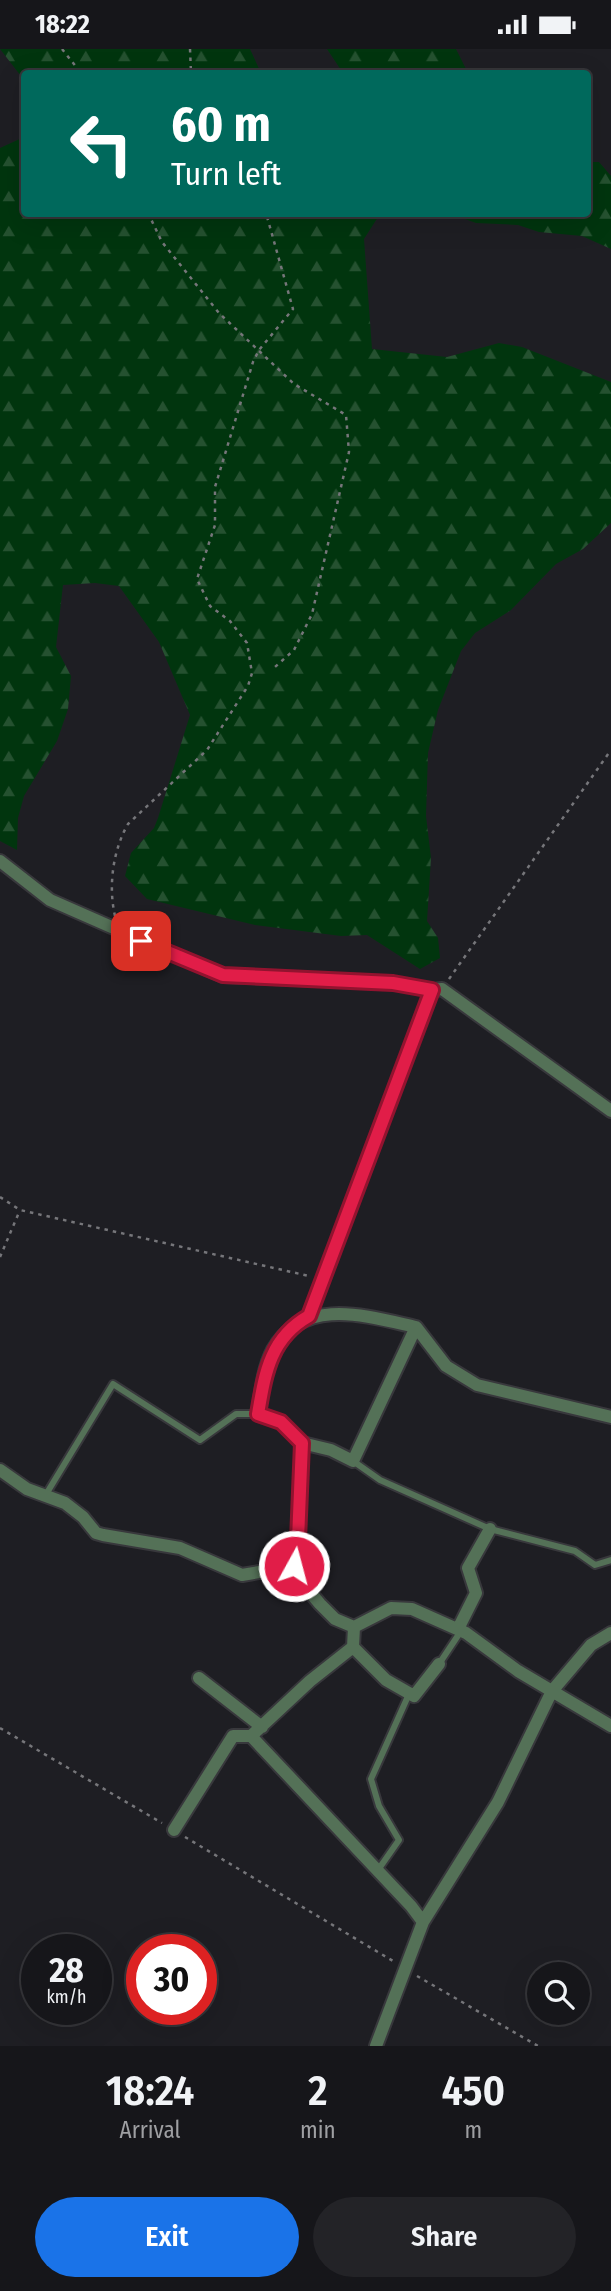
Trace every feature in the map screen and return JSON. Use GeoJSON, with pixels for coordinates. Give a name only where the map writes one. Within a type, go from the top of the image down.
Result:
{"type":"FeatureCollection","features":[{"type":"Feature","properties":{"kind":"street"},"geometry":{"type":"LineString","coordinates":[[0,861],[50,900],[118,932],[223,975],[393,983],[437,990],[611,1111]]}},
{"type":"Feature","properties":{"kind":"street"},"geometry":{"type":"LineString","coordinates":[[309,1316],[437,990]]}},
{"type":"Feature","properties":{"kind":"street"},"geometry":{"type":"LineString","coordinates":[[416,1327],[353,1461],[331,1450],[302,1443],[281,1422],[258,1414],[272,1351],[292,1327],[309,1316],[360,1316],[416,1327],[446,1366],[477,1385],[611,1417]]}},
{"type":"Feature","properties":{"kind":"street"},"geometry":{"type":"LineString","coordinates":[[302,1443],[298,1540],[294,1566],[320,1604],[335,1619],[354,1627]]}},
{"type":"Feature","properties":{"kind":"street"},"geometry":{"type":"LineString","coordinates":[[0,1470],[27,1489],[75,1510],[96,1533],[180,1549],[232,1573],[249,1576],[294,1566]]}},
{"type":"Feature","properties":{"kind":"street"},"geometry":{"type":"LineString","coordinates":[[459,1630],[476,1593],[468,1567],[490,1529]]}},
{"type":"Feature","properties":{"kind":"street"},"geometry":{"type":"LineString","coordinates":[[354,1627],[380,1612],[400,1606],[459,1630],[611,1726]]}},
{"type":"Feature","properties":{"kind":"street"},"geometry":{"type":"LineString","coordinates":[[354,1627],[353,1647],[377,1672],[409,1694],[415,1696],[439,1664]]}},
{"type":"Feature","properties":{"kind":"street"},"geometry":{"type":"LineString","coordinates":[[376,2046],[423,1922],[498,1802],[552,1691],[591,1645],[611,1633]]}},
{"type":"Feature","properties":{"kind":"street"},"geometry":{"type":"LineString","coordinates":[[174,1830],[233,1736],[251,1736],[310,1681],[353,1647]]}},
{"type":"Feature","properties":{"kind":"street"},"geometry":{"type":"LineString","coordinates":[[199,1678],[262,1727]]}},
{"type":"Feature","properties":{"kind":"street"},"geometry":{"type":"LineString","coordinates":[[251,1736],[423,1922]]}},
{"type":"Feature","properties":{"kind":"lane"},"geometry":{"type":"LineString","coordinates":[[45,1496],[113,1384],[201,1440],[236,1414],[258,1414]]}},
{"type":"Feature","properties":{"kind":"lane"},"geometry":{"type":"LineString","coordinates":[[353,1461],[380,1480],[490,1529],[575,1551],[595,1565],[611,1560]]}},
{"type":"Feature","properties":{"kind":"lane"},"geometry":{"type":"LineString","coordinates":[[439,1664],[459,1630]]}},
{"type":"Feature","properties":{"kind":"lane"},"geometry":{"type":"LineString","coordinates":[[377,1871],[399,1840],[379,1806],[371,1779],[409,1694]]}},
{"type":"Feature","properties":{"kind":"path"},"geometry":{"type":"LineString","coordinates":[[62,49],[79,70]]}},
{"type":"Feature","properties":{"kind":"path"},"geometry":{"type":"LineString","coordinates":[[190,49],[191,70]]}},
{"type":"Feature","properties":{"kind":"path"},"geometry":{"type":"LineString","coordinates":[[150,217],[162,241],[219,313],[294,384],[346,415],[349,453],[312,614],[294,650],[275,667]]}},
{"type":"Feature","properties":{"kind":"path"},"geometry":{"type":"LineString","coordinates":[[118,932],[113,908],[112,877],[122,835],[128,824],[206,750],[248,686],[252,673],[247,643],[230,621],[210,607],[197,579],[215,526],[215,487],[259,350],[293,309],[267,217]]}},
{"type":"Feature","properties":{"kind":"path"},"geometry":{"type":"LineString","coordinates":[[437,990],[611,750]]}},
{"type":"Feature","properties":{"kind":"path"},"geometry":{"type":"LineString","coordinates":[[0,1197],[20,1210],[322,1279]]}},
{"type":"Feature","properties":{"kind":"path"},"geometry":{"type":"LineString","coordinates":[[0,1257],[20,1210]]}},
{"type":"Feature","properties":{"kind":"path"},"geometry":{"type":"LineString","coordinates":[[0,1728],[538,2046]]}},
{"type":"Feature","properties":{"kind":"green space"},"geometry":{"type":"Polygon","coordinates":[[[0,49],[250,49],[260,70],[21,70],[21,76],[0,49]]]}},
{"type":"Feature","properties":{"kind":"green space"},"geometry":{"type":"Polygon","coordinates":[[[327,49],[456,49],[466,70],[341,70],[327,49]]]}},
{"type":"Feature","properties":{"kind":"green space"},"geometry":{"type":"Polygon","coordinates":[[[21,138],[21,217],[378,217],[364,239],[372,349],[447,357],[499,343],[522,347],[611,382],[611,523],[583,549],[556,564],[511,610],[475,633],[461,651],[438,710],[428,753],[426,816],[431,858],[427,921],[438,938],[440,958],[420,969],[367,935],[341,936],[255,925],[147,899],[125,876],[131,853],[154,828],[190,715],[159,642],[119,586],[95,583],[63,585],[56,647],[71,676],[68,709],[57,741],[24,796],[18,818],[17,850],[0,841],[0,148],[21,138]]]}},
{"type":"Feature","properties":{"kind":"green space"},"geometry":{"type":"Polygon","coordinates":[[[591,162],[599,162],[611,176],[611,249],[582,236],[539,232],[518,225],[476,223],[459,217],[591,217],[591,162]]]}},
{"type":"Feature","properties":{"kind":"route"},"geometry":{"type":"LineString","coordinates":[[141,941],[207,971],[223,975],[393,983],[432,990],[423,1020],[309,1316],[292,1327],[277,1344],[266,1370],[258,1414],[281,1422],[302,1443],[298,1540],[294,1566]]}}]}
